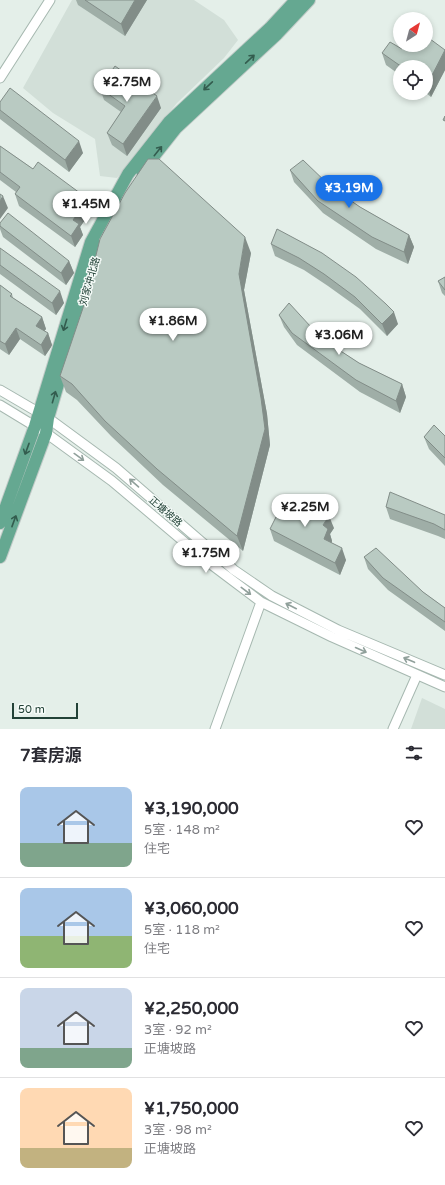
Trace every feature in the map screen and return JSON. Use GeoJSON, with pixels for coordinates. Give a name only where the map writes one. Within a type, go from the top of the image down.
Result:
{"type":"FeatureCollection","features":[{"type":"Feature","properties":{"kind":"main road","name":"刘家冲北路"},"geometry":{"type":"LineString","coordinates":[[0,557],[46,433],[43,415],[91,242],[128,174],[169,122],[270,28],[296,0]]}},
{"type":"Feature","properties":{"kind":"main road","name":"刘家冲北路"},"geometry":{"type":"LineString","coordinates":[[0,523],[35,426],[43,415],[99,246],[136,179],[176,128],[277,34],[310,0]]}},
{"type":"Feature","properties":{"kind":"street"},"geometry":{"type":"LineString","coordinates":[[0,78],[50,0]]}},
{"type":"Feature","properties":{"kind":"street","name":"正塘坡路"},"geometry":{"type":"LineString","coordinates":[[0,390],[43,415],[116,468],[234,570],[272,596],[338,630],[445,675]]}},
{"type":"Feature","properties":{"kind":"street","name":"正塘坡路"},"geometry":{"type":"LineString","coordinates":[[0,405],[46,433],[112,481],[208,562],[261,602],[332,638],[445,687]]}},
{"type":"Feature","properties":{"kind":"street"},"geometry":{"type":"LineString","coordinates":[[215,729],[261,602]]}},
{"type":"Feature","properties":{"kind":"street"},"geometry":{"type":"LineString","coordinates":[[393,729],[417,675]]}},
{"type":"Feature","properties":{"kind":"shaded area"},"geometry":{"type":"Polygon","coordinates":[[[72,0],[194,0],[224,20],[238,40],[224,58],[177,103],[117,178],[100,176],[95,139],[53,113],[23,88],[72,0]]]}},
{"type":"Feature","properties":{"kind":"shaded area"},"geometry":{"type":"Polygon","coordinates":[[[422,698],[445,709],[445,729],[411,729],[422,698]]]}},
{"type":"Feature","properties":{"kind":"building"},"geometry":{"type":"Polygon","coordinates":[[[85,0],[135,0],[121,24],[85,0]]]}},
{"type":"Feature","properties":{"kind":"building"},"geometry":{"type":"Polygon","coordinates":[[[433,41],[445,50],[433,73],[433,60],[393,61],[382,53],[390,42],[393,44],[393,52],[433,52],[433,41]]]}},
{"type":"Feature","properties":{"kind":"building"},"geometry":{"type":"Polygon","coordinates":[[[115,66],[157,96],[123,144],[107,133],[125,106],[100,88],[115,66]]]}},
{"type":"Feature","properties":{"kind":"building"},"geometry":{"type":"Polygon","coordinates":[[[10,88],[79,141],[65,160],[0,110],[0,102],[10,88]]]}},
{"type":"Feature","properties":{"kind":"building"},"geometry":{"type":"Polygon","coordinates":[[[0,146],[33,169],[38,162],[88,199],[73,220],[79,224],[71,236],[15,194],[20,187],[0,172],[0,146]]]}},
{"type":"Feature","properties":{"kind":"building"},"geometry":{"type":"Polygon","coordinates":[[[148,159],[159,159],[245,237],[239,274],[265,429],[237,536],[157,469],[105,421],[72,384],[60,376],[83,308],[100,239],[125,193],[148,159]]]}},
{"type":"Feature","properties":{"kind":"building"},"geometry":{"type":"Polygon","coordinates":[[[303,160],[331,187],[360,207],[409,235],[404,252],[372,237],[318,201],[290,170],[303,160]]]}},
{"type":"Feature","properties":{"kind":"building"},"geometry":{"type":"Polygon","coordinates":[[[0,194],[3,196],[0,201],[0,194]]]}},
{"type":"Feature","properties":{"kind":"building"},"geometry":{"type":"Polygon","coordinates":[[[8,213],[69,261],[61,273],[0,226],[0,223],[8,213]]]}},
{"type":"Feature","properties":{"kind":"building"},"geometry":{"type":"Polygon","coordinates":[[[277,229],[322,253],[356,277],[394,312],[382,324],[355,297],[324,274],[299,258],[271,244],[277,229]]]}},
{"type":"Feature","properties":{"kind":"building"},"geometry":{"type":"Polygon","coordinates":[[[0,248],[60,291],[52,303],[0,265],[0,248]]]}},
{"type":"Feature","properties":{"kind":"building"},"geometry":{"type":"Polygon","coordinates":[[[445,277],[445,290],[438,281],[445,277]]]}},
{"type":"Feature","properties":{"kind":"building"},"geometry":{"type":"Polygon","coordinates":[[[0,285],[12,294],[10,296],[42,317],[36,326],[48,333],[41,345],[16,328],[5,344],[0,341],[0,285]]]}},
{"type":"Feature","properties":{"kind":"building"},"geometry":{"type":"Polygon","coordinates":[[[289,303],[311,327],[333,346],[359,363],[402,384],[396,401],[356,380],[292,333],[279,315],[289,303]]]}},
{"type":"Feature","properties":{"kind":"building"},"geometry":{"type":"Polygon","coordinates":[[[434,425],[445,436],[445,458],[424,437],[434,425]]]}},
{"type":"Feature","properties":{"kind":"building"},"geometry":{"type":"Polygon","coordinates":[[[390,492],[445,515],[445,530],[434,524],[386,507],[390,492]]]}},
{"type":"Feature","properties":{"kind":"building"},"geometry":{"type":"Polygon","coordinates":[[[287,495],[329,516],[323,525],[328,529],[324,539],[342,548],[335,563],[270,529],[287,495]]]}},
{"type":"Feature","properties":{"kind":"building"},"geometry":{"type":"Polygon","coordinates":[[[376,548],[423,592],[445,608],[445,622],[383,578],[364,557],[376,548]]]}}]}
